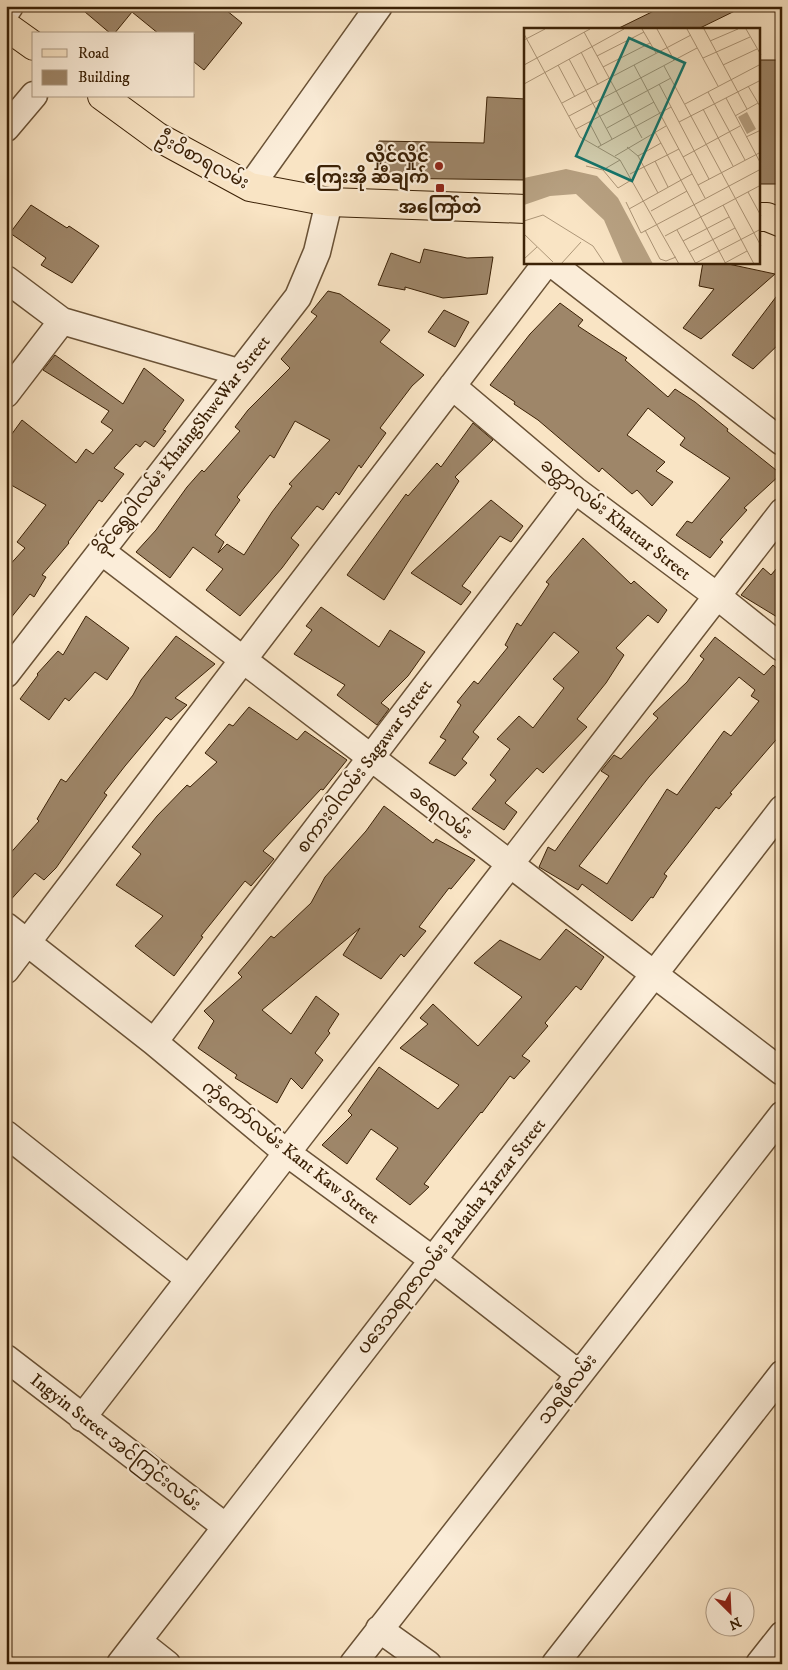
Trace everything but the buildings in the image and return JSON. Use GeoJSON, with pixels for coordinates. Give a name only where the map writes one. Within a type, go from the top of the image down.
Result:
{"type":"FeatureCollection","features":[{"type":"Feature","properties":{"kind":"main road"},"geometry":{"type":"LineString","coordinates":[[6,26],[32,45]]}},
{"type":"Feature","properties":{"kind":"main road","name":"ဦးဝိစာရလမ်း"},"geometry":{"type":"LineString","coordinates":[[105,98],[158,137],[250,187],[329,202],[524,209]]}},
{"type":"Feature","properties":{"kind":"main road"},"geometry":{"type":"LineString","coordinates":[[760,217],[767,217],[782,223]]}},
{"type":"Feature","properties":{"kind":"street"},"geometry":{"type":"LineString","coordinates":[[6,12],[10,6]]}},
{"type":"Feature","properties":{"kind":"street"},"geometry":{"type":"LineString","coordinates":[[250,187],[379,6]]}},
{"type":"Feature","properties":{"kind":"street"},"geometry":{"type":"LineString","coordinates":[[6,128],[32,97]]}},
{"type":"Feature","properties":{"kind":"street","name":"ခိုင်ရွှေဝါလမ်း KhaingShweWar Street"},"geometry":{"type":"LineString","coordinates":[[6,674],[238,372],[298,297],[318,252],[329,202]]}},
{"type":"Feature","properties":{"kind":"street"},"geometry":{"type":"LineString","coordinates":[[6,970],[546,264]]}},
{"type":"Feature","properties":{"kind":"street"},"geometry":{"type":"LineString","coordinates":[[551,264],[782,442]]}},
{"type":"Feature","properties":{"kind":"street"},"geometry":{"type":"LineString","coordinates":[[6,279],[62,321],[238,372]]}},
{"type":"Feature","properties":{"kind":"street"},"geometry":{"type":"LineString","coordinates":[[6,394],[62,321]]}},
{"type":"Feature","properties":{"kind":"street","name":"ခတ္တာလမ်း Khattar Street"},"geometry":{"type":"LineString","coordinates":[[452,386],[574,490],[717,596],[782,648]]}},
{"type":"Feature","properties":{"kind":"street","name":"စကားဝါလမ်း Sagawar Street"},"geometry":{"type":"LineString","coordinates":[[154,1042],[574,490]]}},
{"type":"Feature","properties":{"kind":"street"},"geometry":{"type":"LineString","coordinates":[[82,1418],[782,512]]}},
{"type":"Feature","properties":{"kind":"street","name":"ခရေလမ်း"},"geometry":{"type":"LineString","coordinates":[[101,551],[782,1072]]}},
{"type":"Feature","properties":{"kind":"street","name":"ပဒေသရာဇာလမ်း Padatha Yarzar Street"},"geometry":{"type":"LineString","coordinates":[[120,1664],[782,809]]}},
{"type":"Feature","properties":{"kind":"street","name":"ကံ့ကော်လမ်း Kant Kaw Street"},"geometry":{"type":"LineString","coordinates":[[6,926],[154,1042],[287,1153],[433,1260],[579,1374]]}},
{"type":"Feature","properties":{"kind":"street","name":"သရဖီလမ်း"},"geometry":{"type":"LineString","coordinates":[[353,1664],[782,1115]]}},
{"type":"Feature","properties":{"kind":"street"},"geometry":{"type":"LineString","coordinates":[[6,1134],[189,1279]]}},
{"type":"Feature","properties":{"kind":"street","name":"Ingyin Street အင်ကြင်းလမ်း"},"geometry":{"type":"LineString","coordinates":[[6,1358],[226,1527]]}},
{"type":"Feature","properties":{"kind":"street"},"geometry":{"type":"LineString","coordinates":[[555,1664],[782,1374]]}},
{"type":"Feature","properties":{"kind":"street"},"geometry":{"type":"LineString","coordinates":[[380,1629],[428,1664]]}},
{"type":"Feature","properties":{"kind":"street"},"geometry":{"type":"LineString","coordinates":[[759,1664],[782,1635]]}},
{"type":"Feature","properties":{"kind":"street"},"geometry":{"type":"LineString","coordinates":[[138,1641],[167,1664]]}},
{"type":"Feature","properties":{"kind":"place","name":"လှိုင်လှိုင် ကြေးအို ဆီချက်"},"geometry":{"type":"Point","coordinates":[439,166]}},
{"type":"Feature","properties":{"kind":"place","name":"အကြော်တဲ"},"geometry":{"type":"Point","coordinates":[440,188]}}]}
